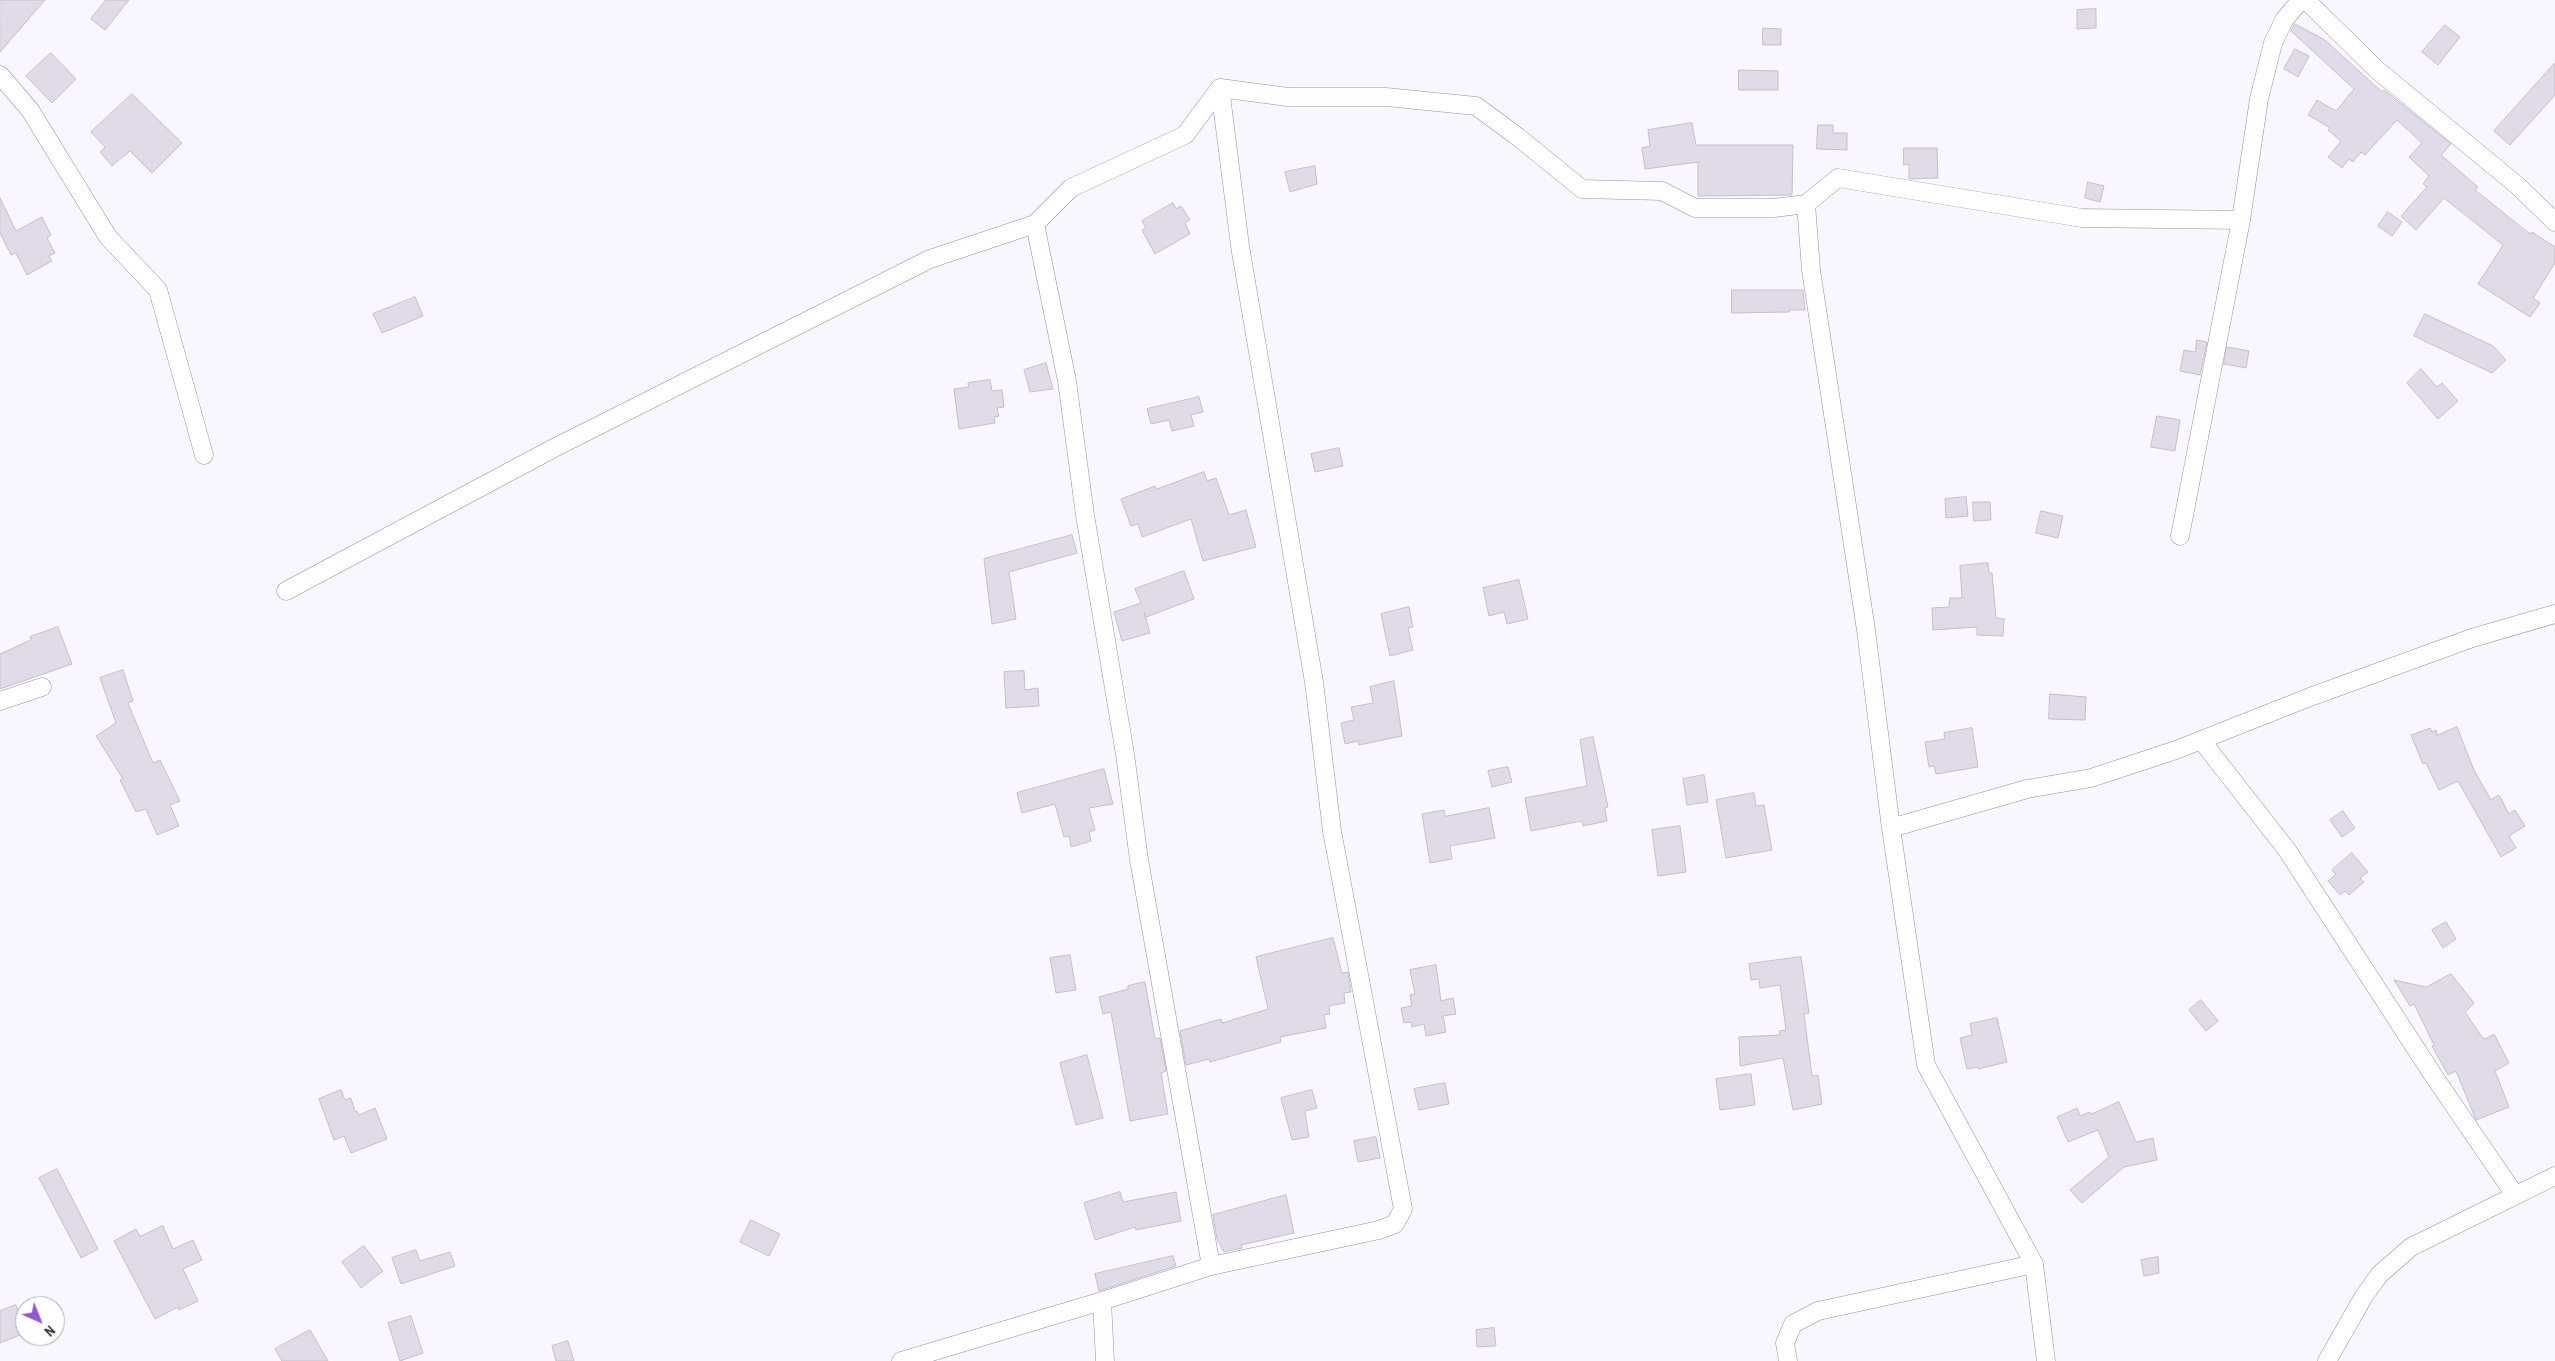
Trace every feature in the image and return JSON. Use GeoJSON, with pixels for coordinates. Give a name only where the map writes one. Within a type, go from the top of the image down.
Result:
{"type":"FeatureCollection","features":[{"type":"Feature","properties":{"kind":"street"},"geometry":{"type":"LineString","coordinates":[[2180,536],[2241,220],[2259,99],[2273,42],[2284,20],[2301,0]]}},
{"type":"Feature","properties":{"kind":"street"},"geometry":{"type":"LineString","coordinates":[[2306,0],[2376,69],[2518,186],[2555,222]]}},
{"type":"Feature","properties":{"kind":"street"},"geometry":{"type":"LineString","coordinates":[[0,76],[30,110],[108,237],[158,290],[204,455]]}},
{"type":"Feature","properties":{"kind":"street"},"geometry":{"type":"LineString","coordinates":[[1220,88],[1288,97],[1386,97],[1476,106],[1582,189],[1662,191],[1695,208],[1774,208],[1806,204],[1838,178],[2082,218],[2241,220]]}},
{"type":"Feature","properties":{"kind":"street"},"geometry":{"type":"LineString","coordinates":[[286,592],[554,448],[930,258],[1035,224],[1071,188],[1185,135],[1220,88]]}},
{"type":"Feature","properties":{"kind":"street"},"geometry":{"type":"LineString","coordinates":[[901,1361],[1102,1301],[1211,1266],[1379,1230],[1395,1224],[1403,1209],[1332,831],[1314,682],[1240,246],[1220,88]]}},
{"type":"Feature","properties":{"kind":"street"},"geometry":{"type":"LineString","coordinates":[[1806,204],[1810,270],[1866,630],[1891,828],[1926,1065],[2034,1264],[2046,1361]]}},
{"type":"Feature","properties":{"kind":"street"},"geometry":{"type":"LineString","coordinates":[[1035,224],[1066,381],[1085,515],[1125,754],[1138,860],[1211,1266]]}},
{"type":"Feature","properties":{"kind":"street"},"geometry":{"type":"LineString","coordinates":[[1891,828],[2028,789],[2091,778],[2201,740],[2472,638],[2555,614]]}},
{"type":"Feature","properties":{"kind":"street"},"geometry":{"type":"LineString","coordinates":[[0,701],[42,687]]}},
{"type":"Feature","properties":{"kind":"street"},"geometry":{"type":"LineString","coordinates":[[2201,740],[2287,850],[2515,1195]]}},
{"type":"Feature","properties":{"kind":"street"},"geometry":{"type":"LineString","coordinates":[[2327,1361],[2364,1296],[2380,1274],[2397,1258],[2411,1247],[2555,1176]]}},
{"type":"Feature","properties":{"kind":"street"},"geometry":{"type":"LineString","coordinates":[[1788,1361],[1785,1343],[1793,1324],[1818,1311],[2034,1264]]}},
{"type":"Feature","properties":{"kind":"street"},"geometry":{"type":"LineString","coordinates":[[1102,1301],[1106,1361]]}},
{"type":"Feature","properties":{"kind":"building"},"geometry":{"type":"Polygon","coordinates":[[[0,0],[45,0],[0,52],[0,0]]]}},
{"type":"Feature","properties":{"kind":"building"},"geometry":{"type":"Polygon","coordinates":[[[106,0],[129,0],[105,30],[91,19],[106,0]]]}},
{"type":"Feature","properties":{"kind":"building"},"geometry":{"type":"Polygon","coordinates":[[[2096,9],[2096,28],[2077,29],[2077,10],[2096,9]]]}},
{"type":"Feature","properties":{"kind":"building"},"geometry":{"type":"Polygon","coordinates":[[[2295,24],[2325,40],[2382,92],[2384,90],[2451,144],[2441,155],[2478,187],[2475,190],[2530,234],[2532,232],[2555,247],[2555,263],[2533,298],[2540,303],[2530,317],[2478,284],[2503,245],[2444,198],[2416,230],[2401,216],[2427,187],[2423,184],[2429,176],[2409,157],[2422,143],[2397,120],[2365,155],[2361,152],[2353,162],[2349,159],[2342,168],[2328,157],[2341,141],[2328,130],[2330,128],[2308,115],[2317,100],[2336,111],[2354,89],[2291,31],[2295,24]]]}},
{"type":"Feature","properties":{"kind":"building"},"geometry":{"type":"Polygon","coordinates":[[[2445,25],[2460,37],[2438,65],[2422,52],[2445,25]]]}},
{"type":"Feature","properties":{"kind":"building"},"geometry":{"type":"Polygon","coordinates":[[[1763,28],[1781,29],[1781,45],[1763,45],[1763,28]]]}},
{"type":"Feature","properties":{"kind":"building"},"geometry":{"type":"Polygon","coordinates":[[[2295,49],[2309,56],[2298,77],[2284,69],[2295,49]]]}},
{"type":"Feature","properties":{"kind":"building"},"geometry":{"type":"Polygon","coordinates":[[[51,53],[76,79],[52,103],[26,76],[51,53]]]}},
{"type":"Feature","properties":{"kind":"building"},"geometry":{"type":"Polygon","coordinates":[[[2555,63],[2555,95],[2510,145],[2494,131],[2555,63]]]}},
{"type":"Feature","properties":{"kind":"building"},"geometry":{"type":"Polygon","coordinates":[[[1739,70],[1778,71],[1778,90],[1739,90],[1739,70]]]}},
{"type":"Feature","properties":{"kind":"building"},"geometry":{"type":"Polygon","coordinates":[[[132,94],[182,143],[152,173],[130,151],[112,166],[100,152],[105,147],[91,132],[132,94]]]}},
{"type":"Feature","properties":{"kind":"building"},"geometry":{"type":"Polygon","coordinates":[[[1692,123],[1696,145],[1793,145],[1792,195],[1698,196],[1698,162],[1645,169],[1642,148],[1650,146],[1648,130],[1692,123]]]}},
{"type":"Feature","properties":{"kind":"building"},"geometry":{"type":"Polygon","coordinates":[[[1818,125],[1833,125],[1833,133],[1847,133],[1847,150],[1817,149],[1818,125]]]}},
{"type":"Feature","properties":{"kind":"building"},"geometry":{"type":"Polygon","coordinates":[[[1904,148],[1937,148],[1938,178],[1909,179],[1909,164],[1904,165],[1904,148]]]}},
{"type":"Feature","properties":{"kind":"building"},"geometry":{"type":"Polygon","coordinates":[[[1315,166],[1317,184],[1290,192],[1285,172],[1315,166]]]}},
{"type":"Feature","properties":{"kind":"building"},"geometry":{"type":"Polygon","coordinates":[[[2088,182],[2104,186],[2100,202],[2085,198],[2088,182]]]}},
{"type":"Feature","properties":{"kind":"building"},"geometry":{"type":"Polygon","coordinates":[[[0,198],[16,231],[42,217],[51,235],[47,238],[55,253],[49,256],[52,261],[27,275],[16,253],[11,255],[0,233],[0,198]]]}},
{"type":"Feature","properties":{"kind":"building"},"geometry":{"type":"Polygon","coordinates":[[[1173,203],[1176,209],[1181,206],[1190,220],[1185,223],[1190,234],[1155,254],[1142,230],[1146,228],[1142,221],[1173,203]]]}},
{"type":"Feature","properties":{"kind":"building"},"geometry":{"type":"Polygon","coordinates":[[[2388,212],[2402,222],[2392,236],[2378,226],[2388,212]]]}},
{"type":"Feature","properties":{"kind":"building"},"geometry":{"type":"Polygon","coordinates":[[[1732,290],[1803,290],[1805,310],[1732,313],[1732,290]]]}},
{"type":"Feature","properties":{"kind":"building"},"geometry":{"type":"Polygon","coordinates":[[[415,297],[423,316],[382,333],[373,314],[415,297]]]}},
{"type":"Feature","properties":{"kind":"building"},"geometry":{"type":"Polygon","coordinates":[[[2425,314],[2493,346],[2506,360],[2492,373],[2414,336],[2425,314]]]}},
{"type":"Feature","properties":{"kind":"building"},"geometry":{"type":"Polygon","coordinates":[[[2197,340],[2207,342],[2200,375],[2180,371],[2184,350],[2195,352],[2197,340]]]}},
{"type":"Feature","properties":{"kind":"building"},"geometry":{"type":"Polygon","coordinates":[[[2227,347],[2249,351],[2246,368],[2224,364],[2227,347]]]}},
{"type":"Feature","properties":{"kind":"building"},"geometry":{"type":"Polygon","coordinates":[[[1046,363],[1053,389],[1030,392],[1024,370],[1046,363]]]}},
{"type":"Feature","properties":{"kind":"building"},"geometry":{"type":"Polygon","coordinates":[[[2421,369],[2437,387],[2442,383],[2458,401],[2438,419],[2407,383],[2421,369]]]}},
{"type":"Feature","properties":{"kind":"building"},"geometry":{"type":"Polygon","coordinates":[[[990,380],[992,391],[1002,390],[1004,407],[997,408],[999,416],[994,417],[995,423],[959,429],[954,389],[969,387],[968,383],[990,380]]]}},
{"type":"Feature","properties":{"kind":"building"},"geometry":{"type":"Polygon","coordinates":[[[1199,397],[1203,412],[1191,415],[1194,426],[1172,431],[1169,420],[1151,424],[1147,409],[1199,397]]]}},
{"type":"Feature","properties":{"kind":"building"},"geometry":{"type":"Polygon","coordinates":[[[2157,416],[2180,420],[2175,451],[2151,447],[2157,416]]]}},
{"type":"Feature","properties":{"kind":"building"},"geometry":{"type":"Polygon","coordinates":[[[1339,448],[1343,466],[1315,472],[1311,454],[1339,448]]]}},
{"type":"Feature","properties":{"kind":"building"},"geometry":{"type":"Polygon","coordinates":[[[1204,472],[1207,481],[1216,478],[1229,515],[1246,510],[1256,547],[1203,561],[1191,519],[1142,537],[1138,524],[1131,526],[1121,499],[1155,486],[1156,489],[1204,472]]]}},
{"type":"Feature","properties":{"kind":"building"},"geometry":{"type":"Polygon","coordinates":[[[1966,497],[1968,516],[1946,518],[1945,499],[1966,497]]]}},
{"type":"Feature","properties":{"kind":"building"},"geometry":{"type":"Polygon","coordinates":[[[1973,502],[1990,502],[1991,520],[1974,521],[1973,502]]]}},
{"type":"Feature","properties":{"kind":"building"},"geometry":{"type":"Polygon","coordinates":[[[2041,511],[2063,516],[2058,538],[2036,533],[2041,511]]]}},
{"type":"Feature","properties":{"kind":"building"},"geometry":{"type":"Polygon","coordinates":[[[1072,535],[1077,553],[1009,572],[1016,619],[992,624],[984,559],[1072,535]]]}},
{"type":"Feature","properties":{"kind":"building"},"geometry":{"type":"Polygon","coordinates":[[[1988,563],[1989,573],[1992,573],[1996,618],[2004,619],[2003,636],[1977,635],[1977,627],[1933,630],[1932,608],[1949,607],[1950,598],[1962,598],[1960,566],[1988,563]]]}},
{"type":"Feature","properties":{"kind":"building"},"geometry":{"type":"Polygon","coordinates":[[[1184,571],[1194,599],[1146,617],[1144,612],[1150,633],[1122,641],[1114,612],[1141,603],[1135,589],[1184,571]]]}},
{"type":"Feature","properties":{"kind":"building"},"geometry":{"type":"Polygon","coordinates":[[[1519,580],[1528,619],[1507,624],[1504,612],[1489,616],[1483,588],[1519,580]]]}},
{"type":"Feature","properties":{"kind":"building"},"geometry":{"type":"Polygon","coordinates":[[[1409,607],[1413,627],[1408,628],[1413,650],[1390,656],[1381,614],[1409,607]]]}},
{"type":"Feature","properties":{"kind":"building"},"geometry":{"type":"Polygon","coordinates":[[[58,627],[72,664],[0,689],[0,654],[31,640],[30,637],[58,627]]]}},
{"type":"Feature","properties":{"kind":"building"},"geometry":{"type":"Polygon","coordinates":[[[123,670],[133,701],[128,703],[153,763],[160,760],[180,801],[170,805],[179,826],[157,835],[146,809],[136,812],[120,780],[123,779],[96,736],[116,723],[100,678],[123,670]]]}},
{"type":"Feature","properties":{"kind":"building"},"geometry":{"type":"Polygon","coordinates":[[[1024,671],[1025,690],[1038,688],[1039,706],[1006,708],[1004,672],[1024,671]]]}},
{"type":"Feature","properties":{"kind":"building"},"geometry":{"type":"Polygon","coordinates":[[[1394,681],[1402,736],[1359,745],[1358,741],[1345,744],[1341,723],[1354,720],[1351,707],[1373,703],[1370,687],[1394,681]]]}},
{"type":"Feature","properties":{"kind":"building"},"geometry":{"type":"Polygon","coordinates":[[[2050,694],[2086,697],[2085,720],[2049,719],[2050,694]]]}},
{"type":"Feature","properties":{"kind":"building"},"geometry":{"type":"Polygon","coordinates":[[[2457,727],[2474,770],[2491,800],[2499,795],[2509,814],[2515,810],[2525,826],[2509,836],[2516,848],[2501,857],[2458,781],[2439,790],[2426,763],[2423,764],[2411,735],[2430,728],[2432,732],[2436,730],[2437,735],[2457,727]]]}},
{"type":"Feature","properties":{"kind":"building"},"geometry":{"type":"Polygon","coordinates":[[[1972,728],[1978,767],[1936,774],[1934,766],[1929,767],[1925,742],[1945,739],[1944,733],[1972,728]]]}},
{"type":"Feature","properties":{"kind":"building"},"geometry":{"type":"Polygon","coordinates":[[[1593,737],[1608,807],[1605,808],[1607,821],[1583,826],[1582,821],[1531,831],[1525,798],[1587,786],[1580,740],[1593,737]]]}},
{"type":"Feature","properties":{"kind":"building"},"geometry":{"type":"Polygon","coordinates":[[[1508,767],[1512,782],[1492,787],[1488,771],[1508,767]]]}},
{"type":"Feature","properties":{"kind":"building"},"geometry":{"type":"Polygon","coordinates":[[[1104,769],[1113,804],[1089,808],[1095,830],[1089,832],[1091,841],[1071,847],[1069,836],[1064,837],[1055,804],[1022,813],[1017,793],[1104,769]]]}},
{"type":"Feature","properties":{"kind":"building"},"geometry":{"type":"Polygon","coordinates":[[[1704,775],[1708,802],[1687,805],[1683,779],[1704,775]]]}},
{"type":"Feature","properties":{"kind":"building"},"geometry":{"type":"Polygon","coordinates":[[[1754,793],[1756,806],[1764,805],[1772,850],[1726,858],[1716,800],[1754,793]]]}},
{"type":"Feature","properties":{"kind":"building"},"geometry":{"type":"Polygon","coordinates":[[[1489,808],[1495,838],[1450,846],[1452,859],[1430,863],[1422,814],[1444,810],[1445,816],[1489,808]]]}},
{"type":"Feature","properties":{"kind":"building"},"geometry":{"type":"Polygon","coordinates":[[[2343,811],[2355,828],[2342,837],[2330,820],[2343,811]]]}},
{"type":"Feature","properties":{"kind":"building"},"geometry":{"type":"Polygon","coordinates":[[[1680,826],[1686,872],[1658,876],[1652,830],[1680,826]]]}},
{"type":"Feature","properties":{"kind":"building"},"geometry":{"type":"Polygon","coordinates":[[[2352,853],[2368,872],[2360,878],[2364,882],[2349,895],[2345,891],[2340,895],[2328,881],[2336,874],[2332,870],[2352,853]]]}},
{"type":"Feature","properties":{"kind":"building"},"geometry":{"type":"Polygon","coordinates":[[[2446,922],[2456,939],[2443,948],[2432,930],[2446,922]]]}},
{"type":"Feature","properties":{"kind":"building"},"geometry":{"type":"Polygon","coordinates":[[[1333,938],[1342,973],[1348,972],[1351,992],[1344,993],[1345,1003],[1329,1006],[1330,1014],[1324,1015],[1326,1028],[1280,1037],[1281,1042],[1210,1062],[1209,1059],[1186,1065],[1180,1031],[1221,1019],[1222,1023],[1268,1009],[1256,957],[1333,938]]]}},
{"type":"Feature","properties":{"kind":"building"},"geometry":{"type":"Polygon","coordinates":[[[1070,955],[1076,990],[1056,993],[1050,958],[1070,955]]]}},
{"type":"Feature","properties":{"kind":"building"},"geometry":{"type":"Polygon","coordinates":[[[1801,957],[1809,1013],[1804,1014],[1812,1076],[1818,1075],[1822,1104],[1793,1110],[1783,1058],[1740,1066],[1739,1037],[1780,1035],[1779,1031],[1786,1030],[1780,985],[1760,988],[1759,979],[1751,980],[1749,964],[1801,957]]]}},
{"type":"Feature","properties":{"kind":"building"},"geometry":{"type":"Polygon","coordinates":[[[1436,965],[1441,1001],[1453,998],[1456,1014],[1443,1016],[1446,1032],[1426,1036],[1424,1024],[1412,1027],[1411,1022],[1404,1023],[1401,1008],[1412,1006],[1410,995],[1415,994],[1410,970],[1436,965]]]}},
{"type":"Feature","properties":{"kind":"building"},"geometry":{"type":"Polygon","coordinates":[[[2451,974],[2474,1003],[2465,1012],[2482,1037],[2485,1039],[2494,1034],[2509,1063],[2495,1071],[2509,1107],[2476,1120],[2456,1071],[2448,1075],[2432,1046],[2434,1045],[2414,1004],[2410,1006],[2394,980],[2426,987],[2451,974]]]}},
{"type":"Feature","properties":{"kind":"building"},"geometry":{"type":"Polygon","coordinates":[[[1145,982],[1155,1039],[1160,1038],[1166,1071],[1161,1073],[1168,1114],[1130,1121],[1111,1012],[1103,1014],[1099,997],[1145,982]]]}},
{"type":"Feature","properties":{"kind":"building"},"geometry":{"type":"Polygon","coordinates":[[[2201,1000],[2218,1021],[2206,1031],[2189,1010],[2201,1000]]]}},
{"type":"Feature","properties":{"kind":"building"},"geometry":{"type":"Polygon","coordinates":[[[1997,1018],[2007,1062],[1978,1069],[1978,1067],[1967,1069],[1960,1038],[1972,1035],[1970,1024],[1997,1018]]]}},
{"type":"Feature","properties":{"kind":"building"},"geometry":{"type":"Polygon","coordinates":[[[1087,1055],[1103,1118],[1076,1125],[1060,1063],[1087,1055]]]}},
{"type":"Feature","properties":{"kind":"building"},"geometry":{"type":"Polygon","coordinates":[[[1751,1074],[1755,1105],[1720,1110],[1716,1079],[1751,1074]]]}},
{"type":"Feature","properties":{"kind":"building"},"geometry":{"type":"Polygon","coordinates":[[[1445,1083],[1449,1104],[1419,1110],[1414,1089],[1445,1083]]]}},
{"type":"Feature","properties":{"kind":"building"},"geometry":{"type":"Polygon","coordinates":[[[341,1090],[345,1100],[351,1098],[355,1112],[357,1111],[359,1115],[375,1108],[387,1139],[351,1153],[344,1136],[334,1140],[319,1099],[341,1090]]]}},
{"type":"Feature","properties":{"kind":"building"},"geometry":{"type":"Polygon","coordinates":[[[1312,1090],[1317,1108],[1305,1111],[1309,1137],[1292,1140],[1281,1098],[1312,1090]]]}},
{"type":"Feature","properties":{"kind":"building"},"geometry":{"type":"Polygon","coordinates":[[[2119,1102],[2136,1142],[2153,1138],[2157,1160],[2124,1167],[2082,1203],[2070,1190],[2109,1157],[2098,1130],[2068,1142],[2057,1117],[2077,1108],[2080,1116],[2090,1112],[2091,1114],[2119,1102]]]}},
{"type":"Feature","properties":{"kind":"building"},"geometry":{"type":"Polygon","coordinates":[[[1376,1137],[1380,1158],[1358,1162],[1354,1141],[1376,1137]]]}},
{"type":"Feature","properties":{"kind":"building"},"geometry":{"type":"Polygon","coordinates":[[[57,1169],[98,1249],[81,1258],[39,1178],[57,1169]]]}},
{"type":"Feature","properties":{"kind":"building"},"geometry":{"type":"Polygon","coordinates":[[[1120,1192],[1123,1202],[1176,1192],[1181,1221],[1136,1230],[1135,1227],[1095,1240],[1084,1203],[1120,1192]]]}},
{"type":"Feature","properties":{"kind":"building"},"geometry":{"type":"Polygon","coordinates":[[[1286,1195],[1294,1233],[1241,1245],[1242,1248],[1224,1252],[1217,1239],[1213,1215],[1286,1195]]]}},
{"type":"Feature","properties":{"kind":"building"},"geometry":{"type":"Polygon","coordinates":[[[751,1220],[780,1234],[769,1256],[740,1242],[751,1220]]]}},
{"type":"Feature","properties":{"kind":"building"},"geometry":{"type":"Polygon","coordinates":[[[163,1226],[173,1249],[193,1240],[202,1260],[183,1269],[198,1301],[179,1310],[178,1307],[155,1319],[114,1241],[136,1229],[140,1236],[163,1226]]]}},
{"type":"Feature","properties":{"kind":"building"},"geometry":{"type":"Polygon","coordinates":[[[364,1246],[383,1271],[361,1288],[342,1262],[364,1246]]]}},
{"type":"Feature","properties":{"kind":"building"},"geometry":{"type":"Polygon","coordinates":[[[416,1250],[420,1261],[450,1252],[455,1266],[401,1284],[392,1258],[416,1250]]]}},
{"type":"Feature","properties":{"kind":"building"},"geometry":{"type":"Polygon","coordinates":[[[1173,1256],[1176,1266],[1099,1291],[1095,1274],[1173,1256]]]}},
{"type":"Feature","properties":{"kind":"building"},"geometry":{"type":"Polygon","coordinates":[[[2158,1257],[2159,1273],[2144,1276],[2141,1260],[2158,1257]]]}},
{"type":"Feature","properties":{"kind":"building"},"geometry":{"type":"Polygon","coordinates":[[[15,1305],[15,1337],[0,1343],[0,1311],[15,1305]]]}},
{"type":"Feature","properties":{"kind":"building"},"geometry":{"type":"Polygon","coordinates":[[[411,1316],[423,1353],[400,1361],[388,1323],[411,1316]]]}},
{"type":"Feature","properties":{"kind":"building"},"geometry":{"type":"Polygon","coordinates":[[[1494,1328],[1496,1346],[1477,1347],[1476,1330],[1494,1328]]]}},
{"type":"Feature","properties":{"kind":"building"},"geometry":{"type":"Polygon","coordinates":[[[310,1330],[328,1361],[282,1361],[275,1349],[310,1330]]]}},
{"type":"Feature","properties":{"kind":"building"},"geometry":{"type":"Polygon","coordinates":[[[568,1341],[574,1361],[556,1361],[552,1346],[568,1341]]]}}]}
